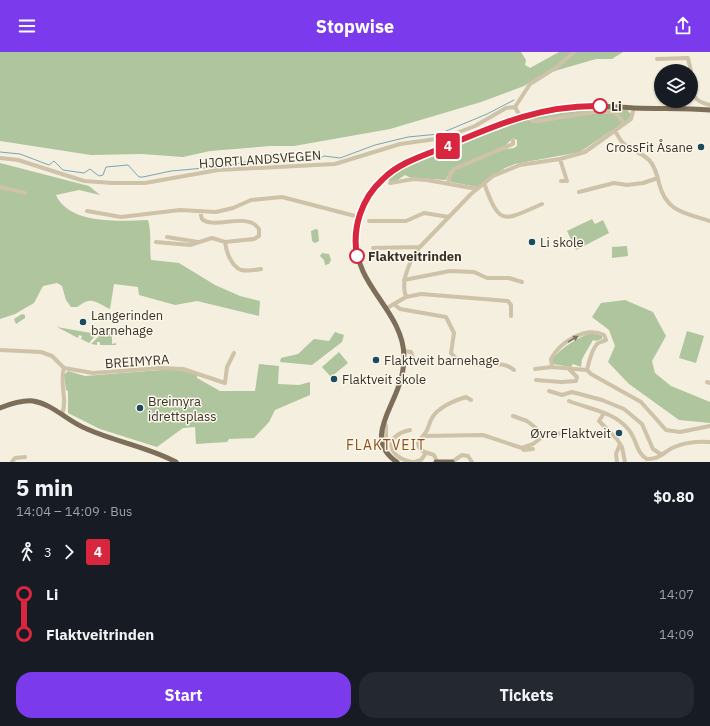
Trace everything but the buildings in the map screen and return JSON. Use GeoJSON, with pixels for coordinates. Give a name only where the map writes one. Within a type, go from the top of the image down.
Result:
{"type":"FeatureCollection","features":[{"type":"Feature","properties":{"kind":"main road"},"geometry":{"type":"LineString","coordinates":[[397,462],[388,454],[383,444],[382,434],[383,422],[400,385],[403,351],[397,326],[360,267],[356,241],[359,217],[366,200],[375,187],[401,165],[497,125],[553,109],[572,106],[710,110]]}},
{"type":"Feature","properties":{"kind":"main road"},"geometry":{"type":"LineString","coordinates":[[0,408],[16,402],[33,401],[42,403],[88,430],[158,452],[176,462]]}},
{"type":"Feature","properties":{"kind":"main road"},"geometry":{"type":"LineString","coordinates":[[436,462],[452,462]]}},
{"type":"Feature","properties":{"kind":"street"},"geometry":{"type":"LineString","coordinates":[[521,118],[515,107],[530,84],[557,67],[574,52]]}},
{"type":"Feature","properties":{"kind":"street"},"geometry":{"type":"LineString","coordinates":[[657,59],[688,58],[689,64]]}},
{"type":"Feature","properties":{"kind":"street"},"geometry":{"type":"LineString","coordinates":[[698,102],[710,105]]}},
{"type":"Feature","properties":{"kind":"street","name":"HJORTLANDSVEGEN"},"geometry":{"type":"LineString","coordinates":[[0,158],[18,160],[84,181],[145,183],[218,170],[335,164],[400,144],[443,138],[475,126],[506,108],[515,107]]}},
{"type":"Feature","properties":{"kind":"street"},"geometry":{"type":"LineString","coordinates":[[373,248],[418,249],[477,189],[493,176],[512,167],[560,159],[585,152],[632,117],[634,108]]}},
{"type":"Feature","properties":{"kind":"street"},"geometry":{"type":"LineString","coordinates":[[530,119],[533,121],[538,121],[595,112],[615,112],[624,123]]}},
{"type":"Feature","properties":{"kind":"street"},"geometry":{"type":"LineString","coordinates":[[615,130],[624,146],[649,160],[654,166],[664,198],[672,207],[680,212],[710,221]]}},
{"type":"Feature","properties":{"kind":"street"},"geometry":{"type":"LineString","coordinates":[[448,183],[450,175],[454,169],[513,144],[513,140]]}},
{"type":"Feature","properties":{"kind":"street"},"geometry":{"type":"LineString","coordinates":[[560,159],[567,181],[561,181]]}},
{"type":"Feature","properties":{"kind":"street"},"geometry":{"type":"LineString","coordinates":[[579,192],[614,183],[627,185],[643,183],[658,178]]}},
{"type":"Feature","properties":{"kind":"street"},"geometry":{"type":"LineString","coordinates":[[390,183],[420,179],[477,189]]}},
{"type":"Feature","properties":{"kind":"street"},"geometry":{"type":"LineString","coordinates":[[484,183],[495,211],[505,217],[511,217],[542,204]]}},
{"type":"Feature","properties":{"kind":"street"},"geometry":{"type":"LineString","coordinates":[[0,187],[25,193]]}},
{"type":"Feature","properties":{"kind":"street"},"geometry":{"type":"LineString","coordinates":[[87,211],[121,217],[180,210],[225,210],[251,200],[282,197],[359,217]]}},
{"type":"Feature","properties":{"kind":"street"},"geometry":{"type":"LineString","coordinates":[[156,242],[183,246],[212,238],[225,242],[254,239],[259,236],[259,229],[255,224],[242,221],[209,222],[202,219],[200,211]]}},
{"type":"Feature","properties":{"kind":"street"},"geometry":{"type":"LineString","coordinates":[[369,221],[406,221],[424,213],[449,217]]}},
{"type":"Feature","properties":{"kind":"street"},"geometry":{"type":"LineString","coordinates":[[167,237],[198,242]]}},
{"type":"Feature","properties":{"kind":"street"},"geometry":{"type":"LineString","coordinates":[[225,242],[226,251],[236,266],[242,270],[261,270]]}},
{"type":"Feature","properties":{"kind":"street"},"geometry":{"type":"LineString","coordinates":[[406,297],[404,280],[413,256]]}},
{"type":"Feature","properties":{"kind":"street"},"geometry":{"type":"LineString","coordinates":[[404,280],[450,271],[474,272],[492,279],[509,278],[522,282]]}},
{"type":"Feature","properties":{"kind":"street"},"geometry":{"type":"LineString","coordinates":[[387,308],[406,297],[435,294],[504,300],[511,305],[511,316]]}},
{"type":"Feature","properties":{"kind":"street"},"geometry":{"type":"LineString","coordinates":[[394,304],[400,309],[444,316],[448,319],[454,334],[451,353],[465,364],[507,365],[514,370]]}},
{"type":"Feature","properties":{"kind":"street"},"geometry":{"type":"LineString","coordinates":[[552,367],[551,359],[554,354],[575,337],[593,331],[605,336],[606,340],[598,343],[588,361],[587,370]]}},
{"type":"Feature","properties":{"kind":"street"},"geometry":{"type":"LineString","coordinates":[[0,350],[41,352],[52,356],[64,368],[62,378],[65,395],[62,414]]}},
{"type":"Feature","properties":{"kind":"street"},"geometry":{"type":"LineString","coordinates":[[403,351],[411,352],[414,361]]}},
{"type":"Feature","properties":{"kind":"street","name":"BREIMYRA"},"geometry":{"type":"LineString","coordinates":[[64,368],[93,373],[160,368],[183,369],[225,383],[227,367],[234,353]]}},
{"type":"Feature","properties":{"kind":"street"},"geometry":{"type":"LineString","coordinates":[[535,369],[552,367],[587,370],[591,374],[641,402],[666,430],[680,432],[710,426]]}},
{"type":"Feature","properties":{"kind":"street"},"geometry":{"type":"LineString","coordinates":[[536,380],[561,382],[576,381],[577,377],[568,369]]}},
{"type":"Feature","properties":{"kind":"street"},"geometry":{"type":"LineString","coordinates":[[549,391],[562,395],[572,392],[617,404],[642,424],[653,449],[662,455]]}},
{"type":"Feature","properties":{"kind":"street"},"geometry":{"type":"LineString","coordinates":[[436,462],[434,455],[426,453],[419,447],[418,442],[427,432],[431,420],[448,403],[466,397],[471,400]]}},
{"type":"Feature","properties":{"kind":"street"},"geometry":{"type":"LineString","coordinates":[[569,401],[614,417],[629,430],[638,449],[644,457],[653,459],[662,455],[671,448],[683,444],[710,442]]}},
{"type":"Feature","properties":{"kind":"street"},"geometry":{"type":"LineString","coordinates":[[604,413],[599,421],[611,431],[620,444],[625,462]]}},
{"type":"Feature","properties":{"kind":"street"},"geometry":{"type":"LineString","coordinates":[[513,416],[527,421],[545,435]]}},
{"type":"Feature","properties":{"kind":"street"},"geometry":{"type":"LineString","coordinates":[[410,430],[397,434],[393,438],[391,445],[395,453],[400,458],[413,462],[421,460],[426,453]]}},
{"type":"Feature","properties":{"kind":"street"},"geometry":{"type":"LineString","coordinates":[[522,448],[534,444],[545,435],[573,432]]}},
{"type":"Feature","properties":{"kind":"street"},"geometry":{"type":"LineString","coordinates":[[423,436],[483,435],[524,450],[533,449]]}},
{"type":"Feature","properties":{"kind":"street"},"geometry":{"type":"LineString","coordinates":[[617,462],[616,454],[620,444]]}},
{"type":"Feature","properties":{"kind":"street"},"geometry":{"type":"LineString","coordinates":[[452,462],[462,455],[468,456],[472,462]]}},
{"type":"Feature","properties":{"kind":"street"},"geometry":{"type":"LineString","coordinates":[[12,462],[15,458],[25,457]]}},
{"type":"Feature","properties":{"kind":"green space"},"geometry":{"type":"Polygon","coordinates":[[[0,52],[521,52],[526,60],[525,65],[530,68],[559,52],[623,52],[612,59],[596,59],[558,70],[541,76],[524,86],[481,102],[390,129],[294,146],[270,146],[210,151],[183,157],[142,154],[91,155],[0,141],[0,52]]]}},
{"type":"Feature","properties":{"kind":"green space"},"geometry":{"type":"Polygon","coordinates":[[[578,110],[627,110],[631,114],[630,118],[580,152],[515,164],[505,168],[477,187],[451,182],[450,177],[453,171],[501,150],[514,148],[517,146],[517,140],[513,138],[504,147],[450,171],[446,180],[411,178],[405,175],[396,181],[391,182],[387,179],[400,170],[509,125],[556,113],[578,110]]]}},
{"type":"Feature","properties":{"kind":"green space"},"geometry":{"type":"Polygon","coordinates":[[[0,163],[89,186],[100,195],[79,190],[56,195],[63,205],[72,212],[97,219],[124,221],[148,220],[150,230],[151,260],[179,263],[215,285],[240,296],[260,301],[259,316],[197,301],[175,305],[139,295],[138,287],[114,284],[110,309],[93,301],[86,302],[77,307],[71,307],[66,300],[62,286],[57,283],[43,286],[34,303],[15,314],[0,319],[0,163]]]}},
{"type":"Feature","properties":{"kind":"green space"},"geometry":{"type":"Polygon","coordinates":[[[592,219],[595,224],[603,220],[609,233],[576,250],[567,231],[592,219]]]}},
{"type":"Feature","properties":{"kind":"green space"},"geometry":{"type":"Polygon","coordinates":[[[316,229],[318,230],[319,241],[315,243],[312,241],[311,231],[316,229]]]}},
{"type":"Feature","properties":{"kind":"green space"},"geometry":{"type":"Polygon","coordinates":[[[627,246],[628,256],[612,258],[612,247],[627,246]]]}},
{"type":"Feature","properties":{"kind":"green space"},"geometry":{"type":"Polygon","coordinates":[[[322,253],[329,254],[331,260],[329,264],[325,265],[324,260],[320,256],[322,253]]]}},
{"type":"Feature","properties":{"kind":"green space"},"geometry":{"type":"Polygon","coordinates":[[[625,300],[653,312],[666,336],[652,361],[655,373],[671,386],[710,402],[710,423],[679,420],[629,384],[608,362],[615,346],[609,330],[592,317],[601,303],[625,300]]]}},
{"type":"Feature","properties":{"kind":"green space"},"geometry":{"type":"Polygon","coordinates":[[[22,314],[25,315],[25,318],[16,324],[14,319],[22,314]]]}},
{"type":"Feature","properties":{"kind":"green space"},"geometry":{"type":"Polygon","coordinates":[[[57,327],[91,333],[94,337],[89,343],[81,339],[82,336],[79,335],[78,338],[57,327]]]}},
{"type":"Feature","properties":{"kind":"green space"},"geometry":{"type":"Polygon","coordinates":[[[687,331],[704,336],[696,363],[679,358],[687,331]]]}},
{"type":"Feature","properties":{"kind":"green space"},"geometry":{"type":"Polygon","coordinates":[[[335,332],[344,335],[342,342],[312,365],[280,362],[281,358],[298,354],[314,339],[329,341],[335,332]]]}},
{"type":"Feature","properties":{"kind":"green space"},"geometry":{"type":"Polygon","coordinates":[[[112,333],[112,344],[116,343],[116,345],[100,345],[100,342],[97,342],[97,345],[91,344],[100,335],[112,333]]]}},
{"type":"Feature","properties":{"kind":"green space"},"geometry":{"type":"Polygon","coordinates":[[[591,333],[602,336],[602,339],[596,341],[593,340],[582,359],[581,367],[573,364],[571,367],[553,364],[552,359],[561,350],[575,340],[591,333]]]}},
{"type":"Feature","properties":{"kind":"green space"},"geometry":{"type":"Polygon","coordinates":[[[339,352],[348,363],[331,377],[322,367],[339,352]]]}},
{"type":"Feature","properties":{"kind":"green space"},"geometry":{"type":"Polygon","coordinates":[[[259,364],[279,366],[278,384],[299,385],[310,382],[310,395],[275,410],[269,422],[254,438],[229,439],[227,442],[196,444],[195,427],[183,428],[157,447],[100,429],[68,413],[68,391],[66,390],[64,375],[68,371],[85,376],[179,370],[197,375],[197,378],[220,391],[255,391],[259,364]]]}},
{"type":"Feature","properties":{"kind":"waterway"},"geometry":{"type":"LineString","coordinates":[[0,152],[20,154],[49,165],[54,161],[63,170],[84,173],[90,169],[99,176],[103,175],[106,167],[128,165],[139,177],[171,171],[227,166],[245,162],[257,163],[262,160],[282,159],[288,161],[301,154],[310,159],[319,159],[324,156],[340,158],[375,145],[408,137],[439,134],[487,114],[514,100]]}},
{"type":"Feature","properties":{"kind":"bus line","name":"4"},"geometry":{"type":"LineString","coordinates":[[357,256],[356,230],[362,208],[372,191],[379,183],[401,165],[510,120],[553,109],[572,106],[600,106]]}},
{"type":"Feature","properties":{"kind":"place","name":"Li"},"geometry":{"type":"Point","coordinates":[600,106]}},
{"type":"Feature","properties":{"kind":"place","name":"CrossFit Åsane"},"geometry":{"type":"Point","coordinates":[701,147]}},
{"type":"Feature","properties":{"kind":"place","name":"Li skole"},"geometry":{"type":"Point","coordinates":[532,242]}},
{"type":"Feature","properties":{"kind":"place","name":"Flaktveitrinden"},"geometry":{"type":"Point","coordinates":[357,256]}},
{"type":"Feature","properties":{"kind":"place","name":"Langerinden barnehage"},"geometry":{"type":"Point","coordinates":[83,322]}},
{"type":"Feature","properties":{"kind":"place","name":"Flaktveit barnehage"},"geometry":{"type":"Point","coordinates":[376,360]}},
{"type":"Feature","properties":{"kind":"place","name":"Flaktveit skole"},"geometry":{"type":"Point","coordinates":[334,379]}},
{"type":"Feature","properties":{"kind":"place","name":"Breimyra idrettsplass"},"geometry":{"type":"Point","coordinates":[140,408]}},
{"type":"Feature","properties":{"kind":"place","name":"Øvre Flaktveit"},"geometry":{"type":"Point","coordinates":[619,433]}},
{"type":"Feature","properties":{"kind":"district","name":"FLAKTVEIT"},"geometry":{"type":"Point","coordinates":[386,445]}}]}
